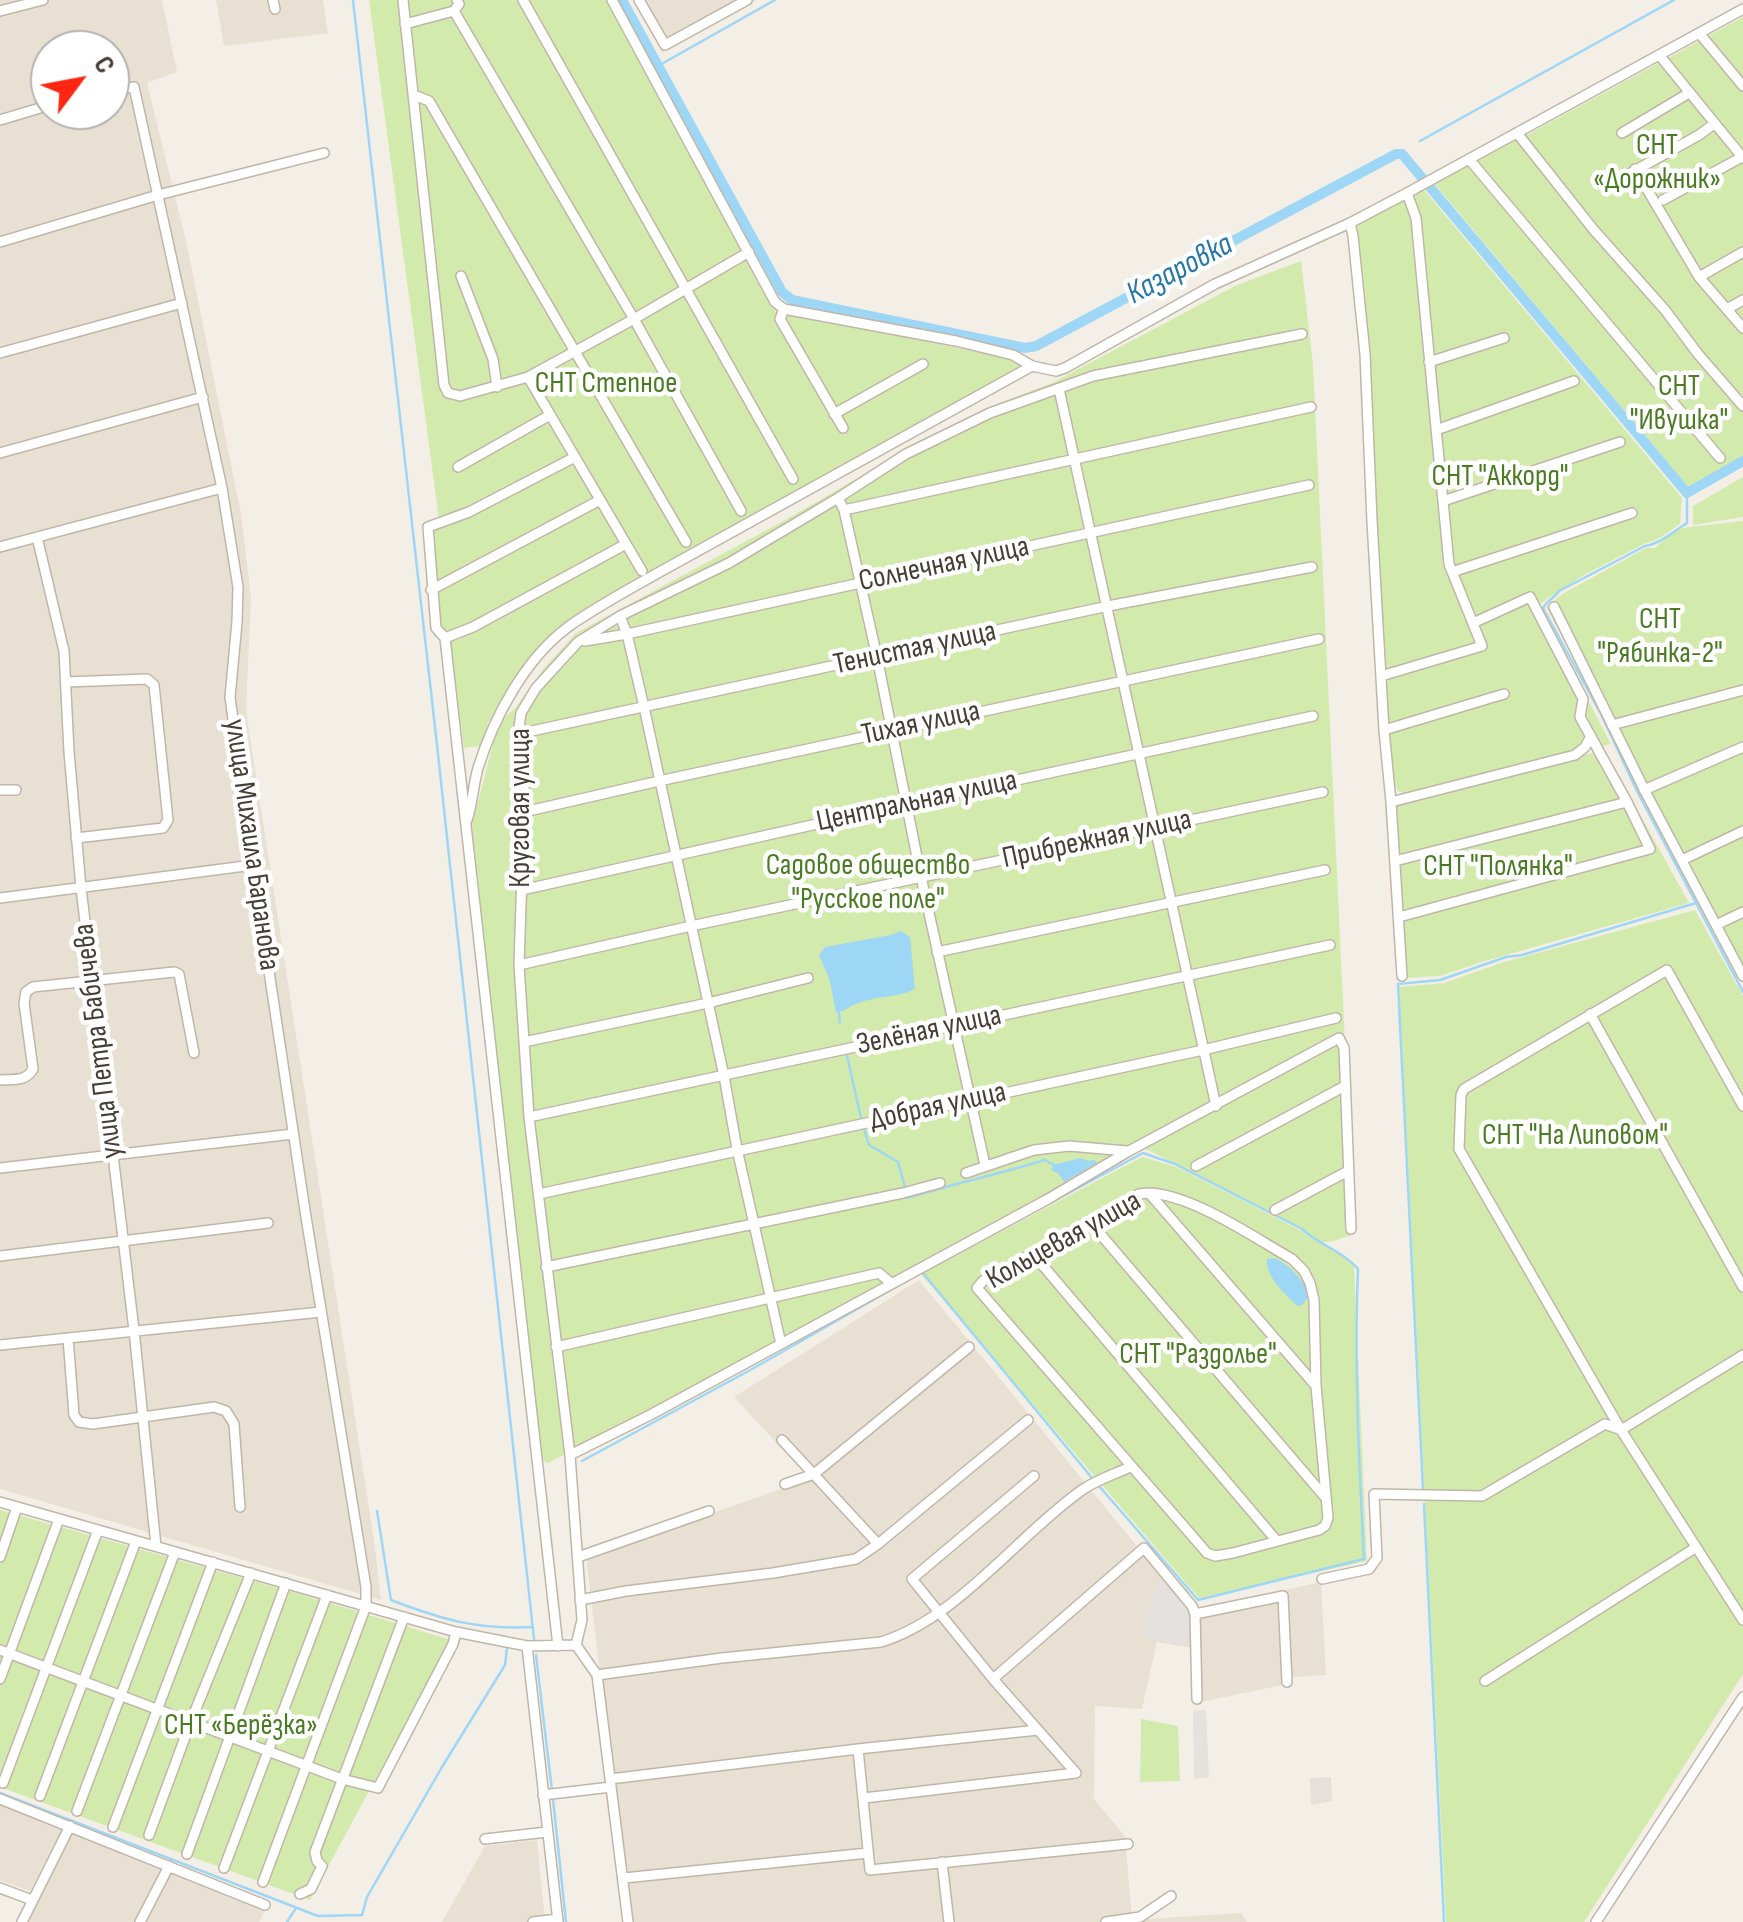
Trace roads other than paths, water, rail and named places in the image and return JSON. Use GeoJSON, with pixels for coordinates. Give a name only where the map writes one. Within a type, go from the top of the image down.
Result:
{"type":"FeatureCollection","features":[{"type":"Feature","properties":{"kind":"street"},"geometry":{"type":"LineString","coordinates":[[0,11],[43,0]]}},
{"type":"Feature","properties":{"kind":"street"},"geometry":{"type":"LineString","coordinates":[[403,0],[444,385],[448,393],[460,396],[528,377],[749,252]]}},
{"type":"Feature","properties":{"kind":"street"},"geometry":{"type":"LineString","coordinates":[[523,0],[793,478]]}},
{"type":"Feature","properties":{"kind":"street"},"geometry":{"type":"LineString","coordinates":[[612,0],[774,302],[784,309],[1013,355],[1032,366],[1056,372],[1215,284],[1408,193],[1741,14]]}},
{"type":"Feature","properties":{"kind":"street"},"geometry":{"type":"LineString","coordinates":[[639,0],[665,45],[747,0]]}},
{"type":"Feature","properties":{"kind":"street"},"geometry":{"type":"LineString","coordinates":[[405,24],[456,5],[740,511]]}},
{"type":"Feature","properties":{"kind":"street"},"geometry":{"type":"LineString","coordinates":[[1700,33],[1743,86]]}},
{"type":"Feature","properties":{"kind":"street"},"geometry":{"type":"LineString","coordinates":[[1660,56],[1742,158],[1663,200]]}},
{"type":"Feature","properties":{"kind":"street","name":"улица Михаила Баранова"},"geometry":{"type":"LineString","coordinates":[[130,88],[134,87],[203,397],[238,587],[230,697],[366,1606]]}},
{"type":"Feature","properties":{"kind":"street"},"geometry":{"type":"LineString","coordinates":[[414,94],[429,101],[686,542]]}},
{"type":"Feature","properties":{"kind":"street"},"geometry":{"type":"LineString","coordinates":[[1622,134],[1690,94]]}},
{"type":"Feature","properties":{"kind":"street"},"geometry":{"type":"LineString","coordinates":[[0,120],[30,111]]}},
{"type":"Feature","properties":{"kind":"street"},"geometry":{"type":"LineString","coordinates":[[1618,180],[1714,124]]}},
{"type":"Feature","properties":{"kind":"street"},"geometry":{"type":"LineString","coordinates":[[1517,133],[1743,406]]}},
{"type":"Feature","properties":{"kind":"street"},"geometry":{"type":"LineString","coordinates":[[0,242],[324,152]]}},
{"type":"Feature","properties":{"kind":"street"},"geometry":{"type":"LineString","coordinates":[[1470,158],[1720,458]]}},
{"type":"Feature","properties":{"kind":"street"},"geometry":{"type":"LineString","coordinates":[[1635,169],[1699,277],[1743,328]]}},
{"type":"Feature","properties":{"kind":"street"},"geometry":{"type":"LineString","coordinates":[[1381,676],[1482,646],[1449,564],[1416,218],[1408,193]]}},
{"type":"Feature","properties":{"kind":"street"},"geometry":{"type":"LineString","coordinates":[[1350,223],[1365,354],[1384,730],[1402,976]]}},
{"type":"Feature","properties":{"kind":"street"},"geometry":{"type":"LineString","coordinates":[[1699,277],[1743,252]]}},
{"type":"Feature","properties":{"kind":"street"},"geometry":{"type":"LineString","coordinates":[[462,276],[493,359],[497,387]]}},
{"type":"Feature","properties":{"kind":"street"},"geometry":{"type":"LineString","coordinates":[[1728,309],[1743,300]]}},
{"type":"Feature","properties":{"kind":"street"},"geometry":{"type":"LineString","coordinates":[[0,353],[182,303]]}},
{"type":"Feature","properties":{"kind":"street"},"geometry":{"type":"LineString","coordinates":[[784,309],[780,319],[843,428]]}},
{"type":"Feature","properties":{"kind":"street","name":"Круговая улица"},"geometry":{"type":"LineString","coordinates":[[576,1645],[581,1631],[570,1455],[530,1118],[519,965],[524,812],[520,714],[536,688],[578,642],[620,616],[729,563],[906,454],[990,414],[1093,376],[1302,334]]}},
{"type":"Feature","properties":{"kind":"street"},"geometry":{"type":"LineString","coordinates":[[1429,362],[1504,338]]}},
{"type":"Feature","properties":{"kind":"street"},"geometry":{"type":"LineString","coordinates":[[834,414],[923,364]]}},
{"type":"Feature","properties":{"kind":"street"},"geometry":{"type":"LineString","coordinates":[[467,820],[477,771],[494,727],[521,679],[566,628],[647,579],[1032,366]]}},
{"type":"Feature","properties":{"kind":"street"},"geometry":{"type":"LineString","coordinates":[[528,377],[642,571]]}},
{"type":"Feature","properties":{"kind":"street"},"geometry":{"type":"LineString","coordinates":[[1436,430],[1574,381]]}},
{"type":"Feature","properties":{"kind":"street"},"geometry":{"type":"LineString","coordinates":[[1059,390],[1216,1106]]}},
{"type":"Feature","properties":{"kind":"street"},"geometry":{"type":"LineString","coordinates":[[0,454],[203,397]]}},
{"type":"Feature","properties":{"kind":"street"},"geometry":{"type":"LineString","coordinates":[[844,510],[1311,407]]}},
{"type":"Feature","properties":{"kind":"street"},"geometry":{"type":"LineString","coordinates":[[458,467],[550,415]]}},
{"type":"Feature","properties":{"kind":"street"},"geometry":{"type":"LineString","coordinates":[[1443,501],[1620,442]]}},
{"type":"Feature","properties":{"kind":"street"},"geometry":{"type":"LineString","coordinates":[[558,1646],[446,638],[436,628],[428,527],[469,512],[575,458]]}},
{"type":"Feature","properties":{"kind":"street","name":"Солнечная улица"},"geometry":{"type":"LineString","coordinates":[[578,642],[1309,485]]}},
{"type":"Feature","properties":{"kind":"street"},"geometry":{"type":"LineString","coordinates":[[0,546],[222,488]]}},
{"type":"Feature","properties":{"kind":"street"},"geometry":{"type":"LineString","coordinates":[[838,498],[877,658],[985,1165]]}},
{"type":"Feature","properties":{"kind":"street"},"geometry":{"type":"LineString","coordinates":[[431,590],[600,500]]}},
{"type":"Feature","properties":{"kind":"street"},"geometry":{"type":"LineString","coordinates":[[1452,572],[1632,513]]}},
{"type":"Feature","properties":{"kind":"street","name":"улица Петра Бабичева"},"geometry":{"type":"LineString","coordinates":[[38,536],[64,651],[68,752],[81,888],[156,1546]]}},
{"type":"Feature","properties":{"kind":"street"},"geometry":{"type":"LineString","coordinates":[[446,638],[474,627],[626,544]]}},
{"type":"Feature","properties":{"kind":"street","name":"Тенистая улица"},"geometry":{"type":"LineString","coordinates":[[518,734],[1108,606],[1312,567]]}},
{"type":"Feature","properties":{"kind":"street"},"geometry":{"type":"LineString","coordinates":[[1399,918],[1650,849],[1580,717],[1584,699],[1530,597],[1473,624]]}},
{"type":"Feature","properties":{"kind":"street"},"geometry":{"type":"LineString","coordinates":[[1554,607],[1644,790],[1743,976]]}},
{"type":"Feature","properties":{"kind":"street"},"geometry":{"type":"LineString","coordinates":[[620,616],[644,707],[781,1344]]}},
{"type":"Feature","properties":{"kind":"street","name":"Тихая улица"},"geometry":{"type":"LineString","coordinates":[[524,812],[1319,639]]}},
{"type":"Feature","properties":{"kind":"street"},"geometry":{"type":"LineString","coordinates":[[66,682],[147,679],[154,686],[168,820],[164,828],[76,838]]}},
{"type":"Feature","properties":{"kind":"street"},"geometry":{"type":"LineString","coordinates":[[1612,725],[1743,690]]}},
{"type":"Feature","properties":{"kind":"street"},"geometry":{"type":"LineString","coordinates":[[1384,730],[1504,694]]}},
{"type":"Feature","properties":{"kind":"street","name":"Центральная улица"},"geometry":{"type":"LineString","coordinates":[[522,890],[1312,716]]}},
{"type":"Feature","properties":{"kind":"street"},"geometry":{"type":"LineString","coordinates":[[1391,802],[1574,756],[1590,736]]}},
{"type":"Feature","properties":{"kind":"street"},"geometry":{"type":"LineString","coordinates":[[1644,790],[1743,747]]}},
{"type":"Feature","properties":{"kind":"street"},"geometry":{"type":"LineString","coordinates":[[0,790],[16,790]]}},
{"type":"Feature","properties":{"kind":"street","name":"Прибрежная улица"},"geometry":{"type":"LineString","coordinates":[[519,965],[1323,792]]}},
{"type":"Feature","properties":{"kind":"street"},"geometry":{"type":"LineString","coordinates":[[1395,861],[1628,802]]}},
{"type":"Feature","properties":{"kind":"street"},"geometry":{"type":"LineString","coordinates":[[1682,860],[1743,831]]}},
{"type":"Feature","properties":{"kind":"street"},"geometry":{"type":"LineString","coordinates":[[0,898],[253,865]]}},
{"type":"Feature","properties":{"kind":"street"},"geometry":{"type":"LineString","coordinates":[[937,952],[1325,870]]}},
{"type":"Feature","properties":{"kind":"street"},"geometry":{"type":"LineString","coordinates":[[1716,924],[1743,912]]}},
{"type":"Feature","properties":{"kind":"street","name":"Зелёная улица"},"geometry":{"type":"LineString","coordinates":[[530,1118],[1330,945]]}},
{"type":"Feature","properties":{"kind":"street"},"geometry":{"type":"LineString","coordinates":[[1743,1106],[1667,970],[1464,1088],[1459,1149],[1621,1430],[1743,1620]]}},
{"type":"Feature","properties":{"kind":"street"},"geometry":{"type":"LineString","coordinates":[[0,1080],[24,1078],[33,1069],[24,1003],[32,987],[179,974],[194,1054]]}},
{"type":"Feature","properties":{"kind":"street"},"geometry":{"type":"LineString","coordinates":[[524,1042],[808,978]]}},
{"type":"Feature","properties":{"kind":"street"},"geometry":{"type":"LineString","coordinates":[[1590,1014],[1743,1287]]}},
{"type":"Feature","properties":{"kind":"street","name":"Добрая улица"},"geometry":{"type":"LineString","coordinates":[[539,1194],[1336,1018]]}},
{"type":"Feature","properties":{"kind":"street"},"geometry":{"type":"LineString","coordinates":[[570,1455],[652,1414],[1339,1038],[1344,1048],[1350,1229]]}},
{"type":"Feature","properties":{"kind":"street"},"geometry":{"type":"LineString","coordinates":[[1196,1166],[1345,1086]]}},
{"type":"Feature","properties":{"kind":"street"},"geometry":{"type":"LineString","coordinates":[[0,1168],[293,1134]]}},
{"type":"Feature","properties":{"kind":"street"},"geometry":{"type":"LineString","coordinates":[[966,1173],[1034,1150],[1069,1146],[1129,1151]]}},
{"type":"Feature","properties":{"kind":"street"},"geometry":{"type":"LineString","coordinates":[[1276,1210],[1348,1171]]}},
{"type":"Feature","properties":{"kind":"street"},"geometry":{"type":"LineString","coordinates":[[546,1267],[940,1184]]}},
{"type":"Feature","properties":{"kind":"street"},"geometry":{"type":"LineString","coordinates":[[1149,1192],[1316,1386]]}},
{"type":"Feature","properties":{"kind":"street","name":"Кольцевая улица"},"geometry":{"type":"LineString","coordinates":[[1149,1192],[1174,1196],[1198,1207],[1304,1270],[1314,1300],[1316,1386],[1328,1518],[1319,1530],[1232,1553],[1207,1554],[976,1288],[1139,1194],[1149,1192]]}},
{"type":"Feature","properties":{"kind":"street"},"geometry":{"type":"LineString","coordinates":[[1090,1222],[1326,1498]]}},
{"type":"Feature","properties":{"kind":"street"},"geometry":{"type":"LineString","coordinates":[[0,1256],[268,1223]]}},
{"type":"Feature","properties":{"kind":"street"},"geometry":{"type":"LineString","coordinates":[[1033,1254],[1276,1540]]}},
{"type":"Feature","properties":{"kind":"street"},"geometry":{"type":"LineString","coordinates":[[556,1347],[879,1273],[891,1283]]}},
{"type":"Feature","properties":{"kind":"street"},"geometry":{"type":"LineString","coordinates":[[0,1345],[320,1312]]}},
{"type":"Feature","properties":{"kind":"street"},"geometry":{"type":"LineString","coordinates":[[68,1338],[74,1415],[83,1424],[214,1407],[226,1411],[234,1424],[240,1506]]}},
{"type":"Feature","properties":{"kind":"street"},"geometry":{"type":"LineString","coordinates":[[785,1484],[814,1474],[969,1346]]}},
{"type":"Feature","properties":{"kind":"street"},"geometry":{"type":"LineString","coordinates":[[1621,1430],[1743,1355]]}},
{"type":"Feature","properties":{"kind":"street"},"geometry":{"type":"LineString","coordinates":[[580,1600],[856,1560],[1028,1420]]}},
{"type":"Feature","properties":{"kind":"street"},"geometry":{"type":"LineString","coordinates":[[1322,1580],[1368,1569],[1377,1558],[1374,1494],[1482,1496],[1605,1424],[1621,1430]]}},
{"type":"Feature","properties":{"kind":"street"},"geometry":{"type":"LineString","coordinates":[[782,1440],[878,1544]]}},
{"type":"Feature","properties":{"kind":"street"},"geometry":{"type":"LineString","coordinates":[[597,1675],[881,1642],[906,1634],[938,1613],[1084,1488],[1130,1467]]}},
{"type":"Feature","properties":{"kind":"street"},"geometry":{"type":"LineString","coordinates":[[864,1798],[1076,1772],[993,1679],[912,1579],[1034,1476]]}},
{"type":"Feature","properties":{"kind":"street"},"geometry":{"type":"LineString","coordinates":[[0,1502],[456,1632],[527,1646],[576,1645],[597,1675],[628,1922]]}},
{"type":"Feature","properties":{"kind":"street"},"geometry":{"type":"LineString","coordinates":[[0,1557],[17,1507]]}},
{"type":"Feature","properties":{"kind":"street"},"geometry":{"type":"LineString","coordinates":[[578,1557],[709,1510]]}},
{"type":"Feature","properties":{"kind":"street"},"geometry":{"type":"LineString","coordinates":[[0,1679],[5,1652],[58,1518]]}},
{"type":"Feature","properties":{"kind":"street"},"geometry":{"type":"LineString","coordinates":[[4,1783],[98,1530]]}},
{"type":"Feature","properties":{"kind":"street"},"geometry":{"type":"LineString","coordinates":[[40,1796],[136,1541]]}},
{"type":"Feature","properties":{"kind":"street"},"geometry":{"type":"LineString","coordinates":[[993,1679],[1144,1548],[1195,1614],[1197,1699]]}},
{"type":"Feature","properties":{"kind":"street"},"geometry":{"type":"LineString","coordinates":[[1484,1682],[1695,1548]]}},
{"type":"Feature","properties":{"kind":"street"},"geometry":{"type":"LineString","coordinates":[[77,1811],[175,1552]]}},
{"type":"Feature","properties":{"kind":"street"},"geometry":{"type":"LineString","coordinates":[[113,1826],[213,1562]]}},
{"type":"Feature","properties":{"kind":"street"},"geometry":{"type":"LineString","coordinates":[[149,1835],[252,1574]]}},
{"type":"Feature","properties":{"kind":"street"},"geometry":{"type":"LineString","coordinates":[[187,1854],[286,1583]]}},
{"type":"Feature","properties":{"kind":"street"},"geometry":{"type":"LineString","coordinates":[[224,1868],[327,1595]]}},
{"type":"Feature","properties":{"kind":"street"},"geometry":{"type":"LineString","coordinates":[[1195,1614],[1283,1596],[1287,1682]]}},
{"type":"Feature","properties":{"kind":"street"},"geometry":{"type":"LineString","coordinates":[[262,1882],[366,1606]]}},
{"type":"Feature","properties":{"kind":"street"},"geometry":{"type":"LineString","coordinates":[[300,1894],[311,1889],[322,1866],[314,1852],[404,1617]]}},
{"type":"Feature","properties":{"kind":"street"},"geometry":{"type":"LineString","coordinates":[[5,1652],[342,1779],[378,1788],[456,1632]]}},
{"type":"Feature","properties":{"kind":"street"},"geometry":{"type":"LineString","coordinates":[[527,1646],[558,1920],[533,1922]]}},
{"type":"Feature","properties":{"kind":"street"},"geometry":{"type":"LineString","coordinates":[[1596,1922],[1743,1697]]}},
{"type":"Feature","properties":{"kind":"street"},"geometry":{"type":"LineString","coordinates":[[542,1795],[858,1748],[1038,1730]]}},
{"type":"Feature","properties":{"kind":"street"},"geometry":{"type":"LineString","coordinates":[[858,1748],[870,1870],[1128,1844]]}},
{"type":"Feature","properties":{"kind":"street"},"geometry":{"type":"LineString","coordinates":[[0,1799],[265,1905]]}},
{"type":"Feature","properties":{"kind":"street"},"geometry":{"type":"LineString","coordinates":[[22,1922],[70,1826]]}},
{"type":"Feature","properties":{"kind":"street"},"geometry":{"type":"LineString","coordinates":[[485,1839],[547,1832]]}},
{"type":"Feature","properties":{"kind":"street"},"geometry":{"type":"LineString","coordinates":[[624,1878],[868,1853]]}},
{"type":"Feature","properties":{"kind":"street"},"geometry":{"type":"LineString","coordinates":[[942,1862],[949,1922]]}},
{"type":"Feature","properties":{"kind":"street"},"geometry":{"type":"LineString","coordinates":[[140,1922],[169,1866]]}},
{"type":"Feature","properties":{"kind":"street"},"geometry":{"type":"LineString","coordinates":[[0,1888],[32,1900]]}},
{"type":"Feature","properties":{"kind":"street"},"geometry":{"type":"LineString","coordinates":[[1106,1922],[1140,1917],[1172,1896]]}},
{"type":"Feature","properties":{"kind":"water"},"geometry":{"type":"Polygon","coordinates":[[[901,931],[910,937],[915,989],[865,1001],[836,1013],[830,981],[819,955],[825,947],[901,931]]]}},
{"type":"Feature","properties":{"kind":"water"},"geometry":{"type":"Polygon","coordinates":[[[1080,1158],[1097,1163],[1064,1182],[1051,1170],[1053,1165],[1080,1158]]]}},
{"type":"Feature","properties":{"kind":"water"},"geometry":{"type":"Polygon","coordinates":[[[1275,1258],[1291,1269],[1307,1289],[1310,1295],[1302,1305],[1297,1306],[1272,1278],[1267,1259],[1275,1258]]]}},
{"type":"Feature","properties":{"kind":"waterway"},"geometry":{"type":"LineString","coordinates":[[353,0],[534,1639]]}},
{"type":"Feature","properties":{"kind":"waterway","name":"Казаровка"},"geometry":{"type":"LineString","coordinates":[[622,0],[782,292],[792,300],[1025,348],[1036,346],[1402,154],[1687,493],[1743,461]]}},
{"type":"Feature","properties":{"kind":"waterway"},"geometry":{"type":"LineString","coordinates":[[658,66],[775,0]]}},
{"type":"Feature","properties":{"kind":"waterway"},"geometry":{"type":"LineString","coordinates":[[1420,141],[1674,0]]}},
{"type":"Feature","properties":{"kind":"waterway"},"geometry":{"type":"LineString","coordinates":[[1687,493],[1687,523],[1559,591],[1543,608],[1743,992]]}},
{"type":"Feature","properties":{"kind":"waterway"},"geometry":{"type":"LineString","coordinates":[[1423,1489],[1398,984],[1440,980],[1506,957],[1696,903]]}},
{"type":"Feature","properties":{"kind":"waterway"},"geometry":{"type":"LineString","coordinates":[[839,1013],[840,1023]]}},
{"type":"Feature","properties":{"kind":"waterway"},"geometry":{"type":"LineString","coordinates":[[847,1056],[861,1118]]}},
{"type":"Feature","properties":{"kind":"waterway"},"geometry":{"type":"LineString","coordinates":[[864,1129],[869,1145],[898,1162],[905,1187]]}},
{"type":"Feature","properties":{"kind":"waterway"},"geometry":{"type":"LineString","coordinates":[[968,1247],[1143,1153],[1175,1164],[1302,1229],[1358,1269],[1357,1378],[1364,1559],[1198,1600],[1099,1486]]}},
{"type":"Feature","properties":{"kind":"waterway"},"geometry":{"type":"LineString","coordinates":[[907,1198],[1045,1160],[1054,1165]]}},
{"type":"Feature","properties":{"kind":"waterway"},"geometry":{"type":"LineString","coordinates":[[922,1272],[1092,1478]]}},
{"type":"Feature","properties":{"kind":"waterway"},"geometry":{"type":"LineString","coordinates":[[582,1461],[908,1280]]}},
{"type":"Feature","properties":{"kind":"waterway"},"geometry":{"type":"LineString","coordinates":[[1424,1504],[1444,1922]]}},
{"type":"Feature","properties":{"kind":"waterway"},"geometry":{"type":"LineString","coordinates":[[377,1511],[391,1600],[461,1622],[533,1627]]}},
{"type":"Feature","properties":{"kind":"waterway"},"geometry":{"type":"LineString","coordinates":[[0,1793],[318,1916],[362,1915],[367,1897],[505,1665],[507,1648]]}},
{"type":"Feature","properties":{"kind":"waterway"},"geometry":{"type":"LineString","coordinates":[[536,1655],[552,1791]]}},
{"type":"Feature","properties":{"kind":"waterway"},"geometry":{"type":"LineString","coordinates":[[553,1799],[566,1922]]}},
{"type":"Feature","properties":{"kind":"waterway"},"geometry":{"type":"LineString","coordinates":[[287,1922],[296,1908]]}},
{"type":"Feature","properties":{"kind":"park label","name":"СНТ «Дорожник»"},"geometry":{"type":"Point","coordinates":[1657,163]}},
{"type":"Feature","properties":{"kind":"park label","name":"СНТ Степное"},"geometry":{"type":"Point","coordinates":[606,384]}},
{"type":"Feature","properties":{"kind":"park label","name":"СНТ \"Ивушка\""},"geometry":{"type":"Point","coordinates":[1679,404]}},
{"type":"Feature","properties":{"kind":"park label","name":"СНТ \"Аккорд\""},"geometry":{"type":"Point","coordinates":[1500,477]}},
{"type":"Feature","properties":{"kind":"park label","name":"СНТ \"Рябинка-2\""},"geometry":{"type":"Point","coordinates":[1660,637]}},
{"type":"Feature","properties":{"kind":"park label","name":"СНТ \"Полянка\""},"geometry":{"type":"Point","coordinates":[1498,867]}},
{"type":"Feature","properties":{"kind":"park label","name":"Садовое общество \"Русское поле\""},"geometry":{"type":"Point","coordinates":[868,883]}},
{"type":"Feature","properties":{"kind":"park label","name":"СНТ \"На Липовом\""},"geometry":{"type":"Point","coordinates":[1575,1136]}},
{"type":"Feature","properties":{"kind":"park label","name":"СНТ \"Раздолье\""},"geometry":{"type":"Point","coordinates":[1198,1355]}},
{"type":"Feature","properties":{"kind":"park label","name":"СНТ «Берёзка»"},"geometry":{"type":"Point","coordinates":[241,1726]}}]}
